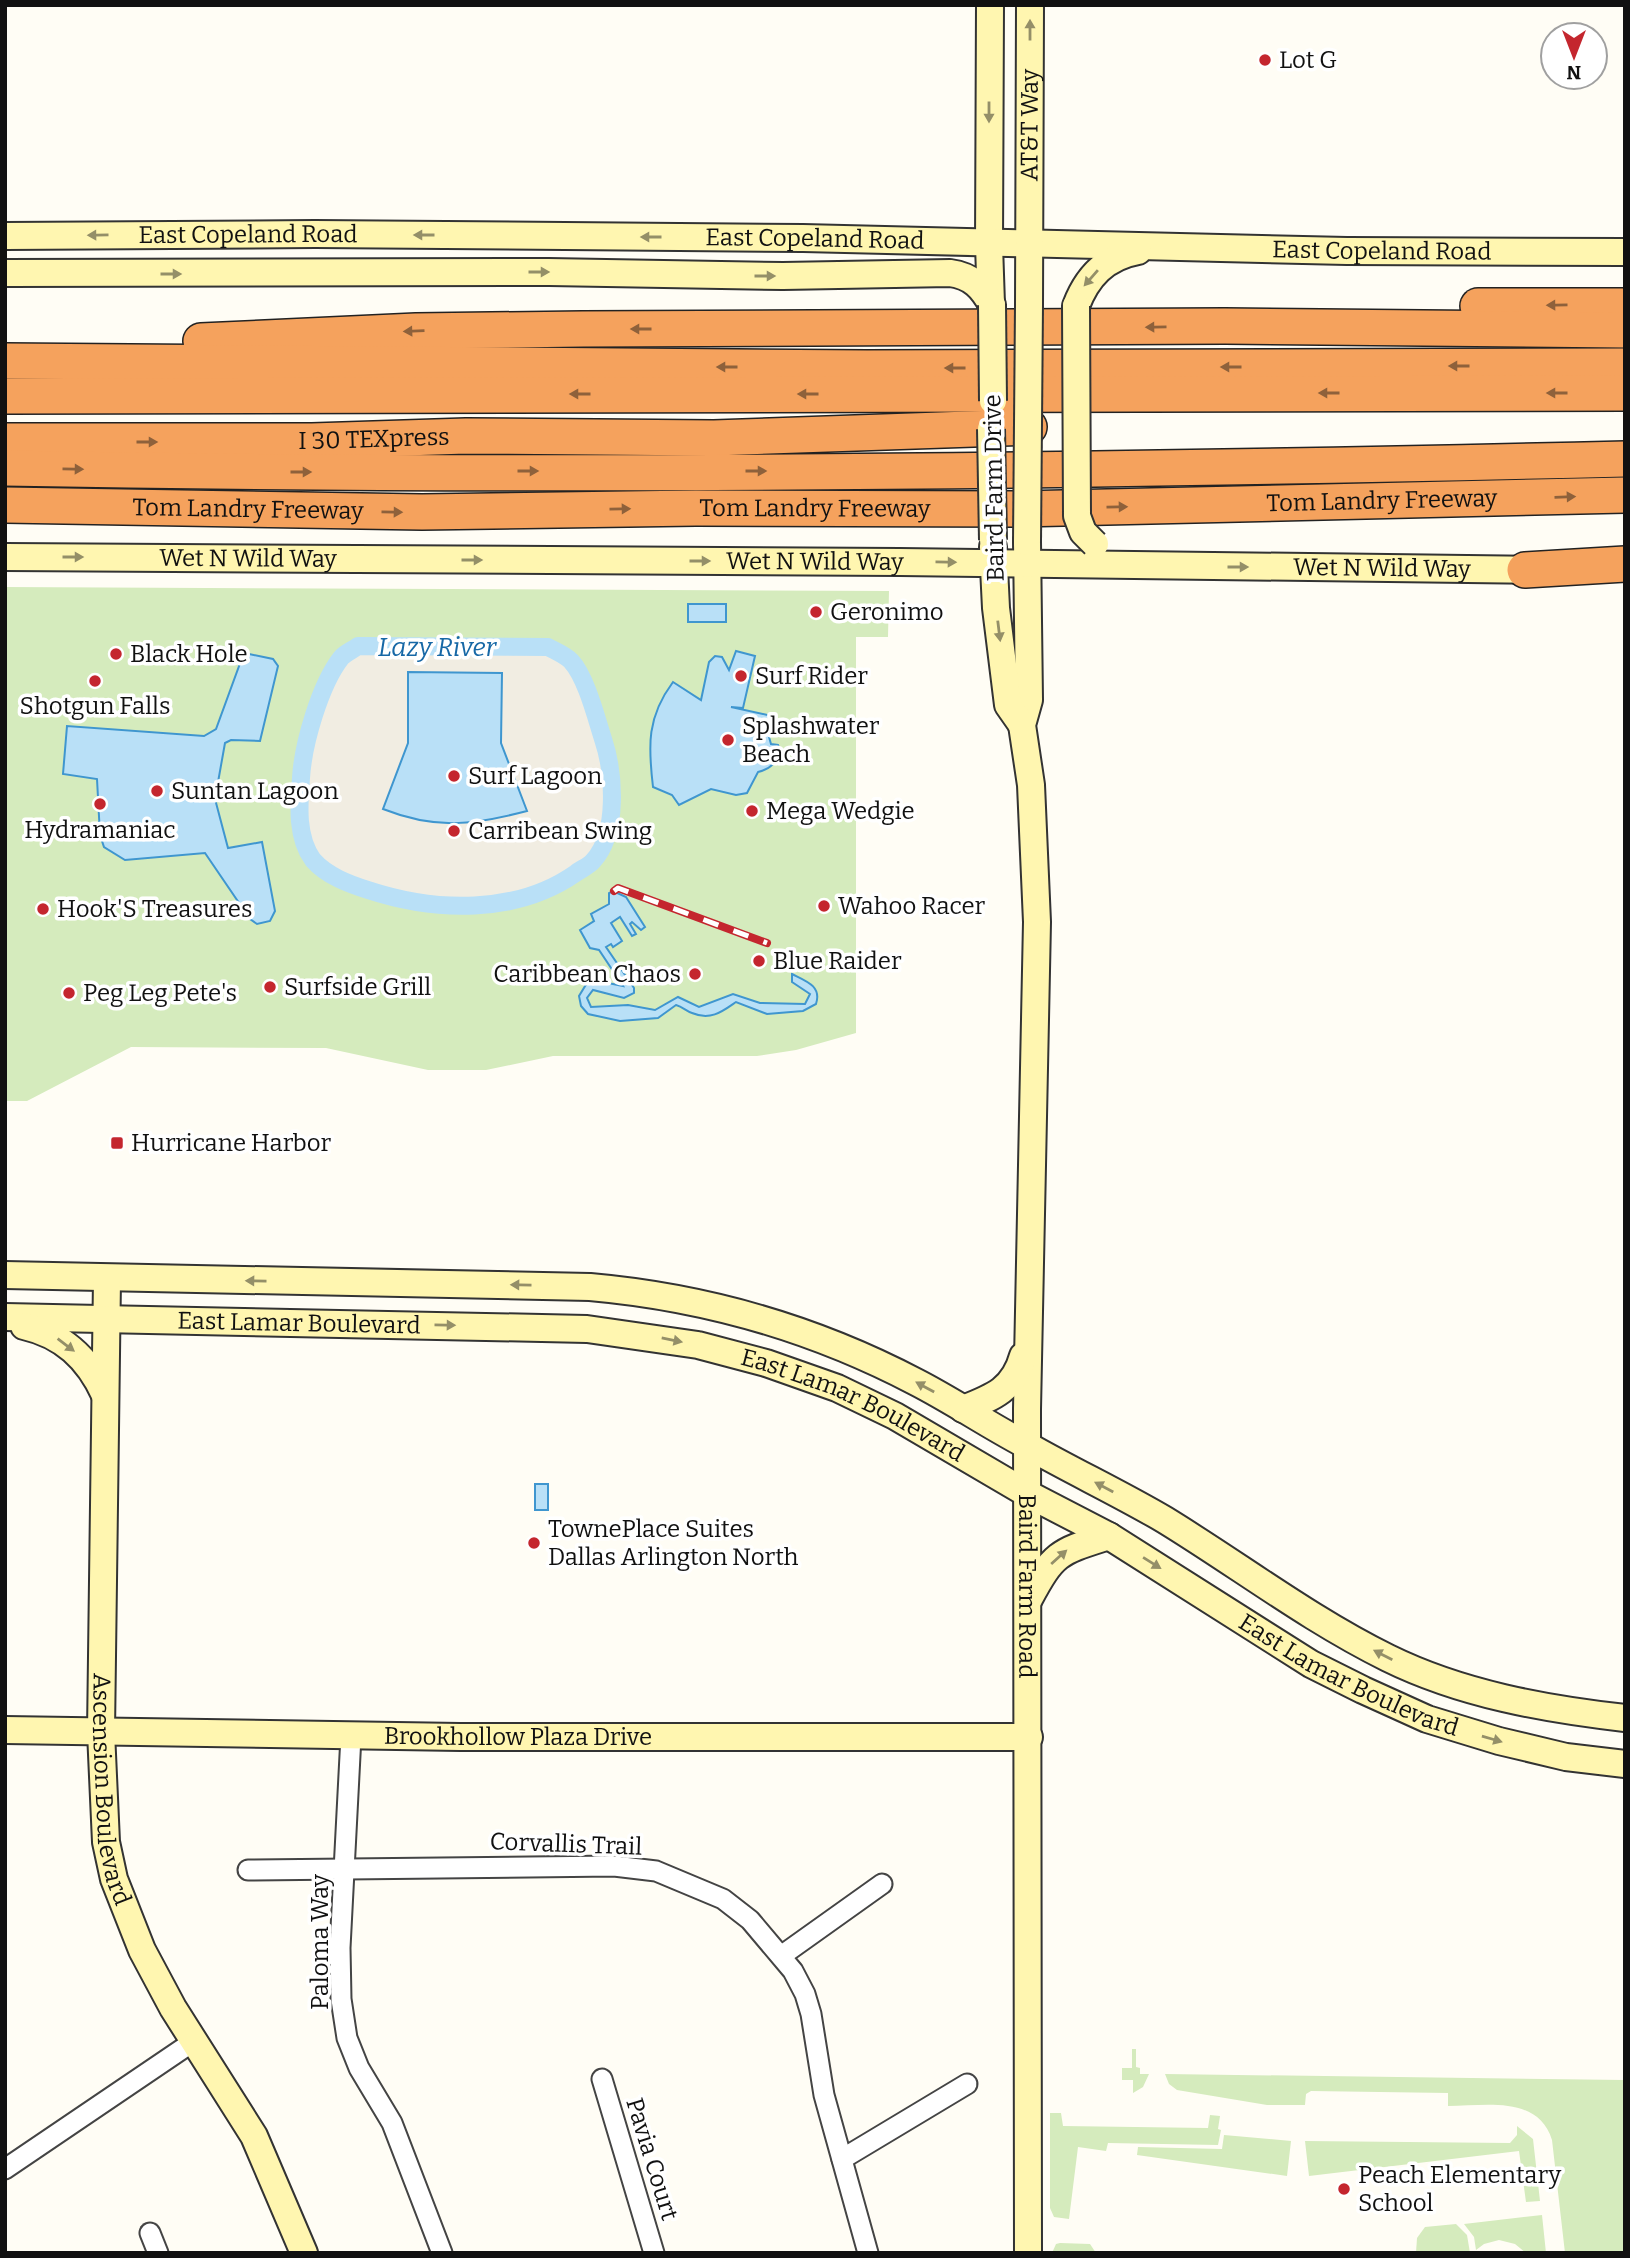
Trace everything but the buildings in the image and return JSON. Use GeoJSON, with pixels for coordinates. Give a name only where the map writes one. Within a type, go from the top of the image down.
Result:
{"type":"FeatureCollection","features":[{"type":"Feature","properties":{"kind":"highway"},"geometry":{"type":"LineString","coordinates":[[1225,326],[1365,311],[1455,306],[1625,306]]}},
{"type":"Feature","properties":{"kind":"highway"},"geometry":{"type":"LineString","coordinates":[[49,361],[119,344],[416,331],[1225,326],[1625,330]]}},
{"type":"Feature","properties":{"kind":"highway"},"geometry":{"type":"LineString","coordinates":[[5,361],[854,368],[1625,366]]}},
{"type":"Feature","properties":{"kind":"highway"},"geometry":{"type":"LineString","coordinates":[[9,415],[1625,393]]}},
{"type":"Feature","properties":{"kind":"highway"},"geometry":{"type":"LineString","coordinates":[[9,415],[416,419],[745,429],[810,418],[1028,413]]}},
{"type":"Feature","properties":{"kind":"highway"},"geometry":{"type":"LineString","coordinates":[[5,468],[206,472],[1122,471],[1625,460]]}},
{"type":"Feature","properties":{"kind":"highway","name":"Tom Landry Freeway"},"geometry":{"type":"LineString","coordinates":[[5,505],[409,512],[696,508],[1019,509],[1625,495]]}},
{"type":"Feature","properties":{"kind":"highway"},"geometry":{"type":"LineString","coordinates":[[1525,570],[1625,564]]}},
{"type":"Feature","properties":{"kind":"main road","name":"AT&T Way"},"geometry":{"type":"LineString","coordinates":[[989,244],[990,5]]}},
{"type":"Feature","properties":{"kind":"main road","name":"AT&T Way"},"geometry":{"type":"LineString","coordinates":[[1029,245],[1030,5]]}},
{"type":"Feature","properties":{"kind":"main road","name":"East Copeland Road"},"geometry":{"type":"LineString","coordinates":[[5,236],[315,234],[697,237],[1029,245],[1625,251]]}},
{"type":"Feature","properties":{"kind":"main road"},"geometry":{"type":"LineString","coordinates":[[697,237],[697,274]]}},
{"type":"Feature","properties":{"kind":"main road","name":"Baird Farm Drive"},"geometry":{"type":"LineString","coordinates":[[989,244],[992,305],[993,552],[1008,705],[1022,725]]}},
{"type":"Feature","properties":{"kind":"main road","name":"Baird Farm Drive"},"geometry":{"type":"LineString","coordinates":[[1029,245],[1029,700],[1022,725],[1031,785],[1037,922]]}},
{"type":"Feature","properties":{"kind":"main road"},"geometry":{"type":"LineString","coordinates":[[1163,246],[1125,253],[1105,264],[1085,283],[1076,306],[1077,516],[1083,532],[1095,544],[1120,555],[1170,566]]}},
{"type":"Feature","properties":{"kind":"main road","name":"East Copeland Road"},"geometry":{"type":"LineString","coordinates":[[5,273],[950,273],[970,279],[982,287],[992,305]]}},
{"type":"Feature","properties":{"kind":"main road","name":"Wet N Wild Way"},"geometry":{"type":"LineString","coordinates":[[5,557],[993,552],[1170,566],[1625,571]]}},
{"type":"Feature","properties":{"kind":"main road","name":"Baird Farm Road"},"geometry":{"type":"LineString","coordinates":[[1028,2253],[1027,1446],[1037,922]]}},
{"type":"Feature","properties":{"kind":"main road","name":"East Lamar Boulevard"},"geometry":{"type":"LineString","coordinates":[[5,1275],[590,1287],[667,1297],[769,1322],[890,1370],[963,1409],[1164,1520],[1302,1610],[1390,1658],[1446,1682],[1568,1712],[1625,1718]]}},
{"type":"Feature","properties":{"kind":"main road","name":"Ascension Boulevard"},"geometry":{"type":"LineString","coordinates":[[107,1279],[101,1732],[106,1842],[114,1879],[142,1950],[194,2041],[254,2136],[304,2253]]}},
{"type":"Feature","properties":{"kind":"main road"},"geometry":{"type":"LineString","coordinates":[[587,1328],[590,1287]]}},
{"type":"Feature","properties":{"kind":"main road"},"geometry":{"type":"LineString","coordinates":[[5,1319],[49,1332],[72,1348],[95,1373],[106,1396]]}},
{"type":"Feature","properties":{"kind":"main road","name":"East Lamar Boulevard"},"geometry":{"type":"LineString","coordinates":[[5,1319],[587,1328],[698,1345],[825,1383],[895,1416],[1028,1494],[1109,1536],[1311,1664],[1427,1719],[1499,1741],[1566,1756],[1625,1764]]}},
{"type":"Feature","properties":{"kind":"main road"},"geometry":{"type":"LineString","coordinates":[[963,1409],[996,1397],[1011,1384],[1028,1341]]}},
{"type":"Feature","properties":{"kind":"main road"},"geometry":{"type":"LineString","coordinates":[[1028,1601],[1041,1577],[1063,1550],[1109,1536]]}},
{"type":"Feature","properties":{"kind":"main road"},"geometry":{"type":"LineString","coordinates":[[1427,1719],[1446,1682]]}},
{"type":"Feature","properties":{"kind":"main road","name":"Brookhollow Plaza Drive"},"geometry":{"type":"LineString","coordinates":[[5,1730],[351,1736],[1029,1737]]}},
{"type":"Feature","properties":{"kind":"street","name":"Paloma Way"},"geometry":{"type":"LineString","coordinates":[[351,1736],[341,1999],[347,2038],[359,2068],[392,2123],[442,2253]]}},
{"type":"Feature","properties":{"kind":"street","name":"Corvallis Trail"},"geometry":{"type":"LineString","coordinates":[[248,1870],[614,1866],[656,1871],[723,1899],[750,1920],[781,1956],[806,1994],[824,2095],[868,2253]]}},
{"type":"Feature","properties":{"kind":"street"},"geometry":{"type":"LineString","coordinates":[[781,1956],[882,1884]]}},
{"type":"Feature","properties":{"kind":"street"},"geometry":{"type":"LineString","coordinates":[[5,2169],[194,2041]]}},
{"type":"Feature","properties":{"kind":"street","name":"Pavia Court"},"geometry":{"type":"LineString","coordinates":[[602,2079],[654,2253]]}},
{"type":"Feature","properties":{"kind":"street"},"geometry":{"type":"LineString","coordinates":[[842,2159],[967,2084]]}},
{"type":"Feature","properties":{"kind":"street"},"geometry":{"type":"LineString","coordinates":[[150,2233],[158,2253]]}},
{"type":"Feature","properties":{"kind":"green space"},"geometry":{"type":"Polygon","coordinates":[[[5,587],[889,591],[888,637],[856,637],[856,1033],[796,1050],[757,1056],[553,1056],[486,1070],[428,1070],[326,1048],[131,1047],[27,1101],[5,1101],[5,587]]]}},
{"type":"Feature","properties":{"kind":"green space"},"geometry":{"type":"Polygon","coordinates":[[[1132,2049],[1136,2049],[1136,2067],[1140,2068],[1140,2074],[1149,2074],[1143,2087],[1133,2093],[1133,2080],[1122,2080],[1122,2068],[1132,2068],[1132,2049]]]}},
{"type":"Feature","properties":{"kind":"green space"},"geometry":{"type":"Polygon","coordinates":[[[1165,2074],[1625,2080],[1625,2253],[1565,2253],[1552,2140],[1545,2126],[1523,2109],[1494,2105],[1448,2106],[1448,2093],[1311,2091],[1306,2094],[1305,2105],[1267,2105],[1177,2090],[1169,2084],[1165,2074]]]}},
{"type":"Feature","properties":{"kind":"green space"},"geometry":{"type":"Polygon","coordinates":[[[1050,2113],[1061,2113],[1063,2126],[1208,2128],[1210,2115],[1220,2116],[1218,2129],[1221,2130],[1218,2145],[1108,2143],[1106,2151],[1078,2147],[1069,2219],[1054,2217],[1050,2208],[1050,2113]]]}},
{"type":"Feature","properties":{"kind":"green space"},"geometry":{"type":"Polygon","coordinates":[[[1517,2126],[1533,2139],[1540,2201],[1526,2202],[1519,2151],[1309,2176],[1305,2141],[1510,2143],[1517,2135],[1517,2126]]]}},
{"type":"Feature","properties":{"kind":"green space"},"geometry":{"type":"Polygon","coordinates":[[[1224,2135],[1291,2141],[1287,2176],[1137,2155],[1138,2147],[1222,2149],[1224,2135]]]}},
{"type":"Feature","properties":{"kind":"green space"},"geometry":{"type":"Polygon","coordinates":[[[1542,2215],[1546,2253],[1526,2253],[1515,2244],[1499,2240],[1484,2244],[1476,2250],[1474,2237],[1464,2224],[1542,2215]]]}},
{"type":"Feature","properties":{"kind":"green space"},"geometry":{"type":"Polygon","coordinates":[[[1456,2224],[1467,2235],[1470,2253],[1416,2253],[1417,2238],[1425,2227],[1456,2224]]]}},
{"type":"Feature","properties":{"kind":"green space"},"geometry":{"type":"Polygon","coordinates":[[[1056,2244],[1090,2244],[1096,2253],[1052,2253],[1056,2244]]]}},
{"type":"Feature","properties":{"kind":"shaded area"},"geometry":{"type":"Polygon","coordinates":[[[359,651],[547,652],[567,665],[587,705],[602,751],[605,793],[602,834],[589,859],[553,884],[495,899],[442,902],[403,896],[343,877],[318,856],[307,828],[306,770],[322,707],[345,660],[359,651]],[[501,673],[408,743],[383,809],[526,811],[501,743],[501,673]]]}},
{"type":"Feature","properties":{"kind":"water"},"geometry":{"type":"Polygon","coordinates":[[[688,604],[726,604],[726,622],[688,622],[688,604]]]}},
{"type":"Feature","properties":{"kind":"water"},"geometry":{"type":"Polygon","coordinates":[[[736,651],[755,656],[743,708],[731,707],[772,716],[769,737],[771,744],[778,745],[779,754],[770,767],[758,772],[747,793],[736,795],[711,789],[679,805],[672,795],[653,787],[650,745],[658,707],[673,682],[701,700],[709,662],[715,656],[722,657],[729,670],[736,651]]]}},
{"type":"Feature","properties":{"kind":"water","name":"Suntan Lagoon"},"geometry":{"type":"Polygon","coordinates":[[[249,654],[273,659],[278,666],[260,741],[231,740],[225,743],[215,799],[228,848],[262,842],[275,911],[270,921],[257,924],[250,919],[205,853],[125,860],[104,847],[100,835],[97,779],[63,774],[67,726],[204,736],[216,729],[242,658],[249,654]]]}},
{"type":"Feature","properties":{"kind":"water","name":"Surf Lagoon"},"geometry":{"type":"Polygon","coordinates":[[[408,672],[502,673],[501,743],[527,811],[489,820],[438,823],[383,809],[408,743],[408,672]]]}},
{"type":"Feature","properties":{"kind":"water"},"geometry":{"type":"Polygon","coordinates":[[[613,891],[626,897],[645,927],[641,930],[632,922],[630,924],[636,934],[632,936],[620,917],[611,923],[622,941],[613,947],[611,944],[606,947],[634,988],[634,993],[624,998],[593,990],[587,998],[591,1007],[628,1005],[655,1010],[678,997],[699,1007],[733,994],[760,1003],[805,1004],[810,994],[792,982],[792,974],[815,988],[816,1004],[803,1011],[767,1014],[736,1002],[716,1014],[705,1016],[676,1005],[658,1018],[620,1021],[588,1014],[581,1006],[579,996],[587,983],[598,981],[623,986],[599,950],[590,948],[580,930],[594,921],[591,914],[609,904],[609,893],[613,891]]]}},
{"type":"Feature","properties":{"kind":"water"},"geometry":{"type":"Polygon","coordinates":[[[535,1484],[548,1484],[548,1510],[535,1510],[535,1484]]]}},
{"type":"Feature","properties":{"kind":"waterway","name":"Lazy River"},"geometry":{"type":"LineString","coordinates":[[358,646],[548,647],[571,661],[590,698],[607,753],[612,785],[607,835],[593,861],[553,887],[501,903],[475,906],[420,903],[394,897],[346,882],[319,866],[308,851],[301,831],[299,809],[302,764],[314,715],[326,683],[341,658],[358,646]]}},
{"type":"Feature","properties":{"kind":"railway"},"geometry":{"type":"LineString","coordinates":[[614,891],[618,888],[767,943]]}},
{"type":"Feature","properties":{"kind":"place","name":"Lot G"},"geometry":{"type":"Point","coordinates":[1265,60]}},
{"type":"Feature","properties":{"kind":"place","name":"Geronimo"},"geometry":{"type":"Point","coordinates":[816,612]}},
{"type":"Feature","properties":{"kind":"place","name":"Black Hole"},"geometry":{"type":"Point","coordinates":[116,654]}},
{"type":"Feature","properties":{"kind":"place","name":"Surf Rider"},"geometry":{"type":"Point","coordinates":[741,676]}},
{"type":"Feature","properties":{"kind":"place","name":"Shotgun Falls"},"geometry":{"type":"Point","coordinates":[95,681]}},
{"type":"Feature","properties":{"kind":"place","name":"Splashwater Beach"},"geometry":{"type":"Point","coordinates":[728,740]}},
{"type":"Feature","properties":{"kind":"place","name":"Surf Lagoon"},"geometry":{"type":"Point","coordinates":[454,776]}},
{"type":"Feature","properties":{"kind":"place","name":"Suntan Lagoon"},"geometry":{"type":"Point","coordinates":[157,791]}},
{"type":"Feature","properties":{"kind":"place","name":"Hydramaniac"},"geometry":{"type":"Point","coordinates":[100,804]}},
{"type":"Feature","properties":{"kind":"place","name":"Mega Wedgie"},"geometry":{"type":"Point","coordinates":[752,811]}},
{"type":"Feature","properties":{"kind":"place","name":"Carribean Swing"},"geometry":{"type":"Point","coordinates":[454,831]}},
{"type":"Feature","properties":{"kind":"place","name":"Wahoo Racer"},"geometry":{"type":"Point","coordinates":[824,906]}},
{"type":"Feature","properties":{"kind":"place","name":"Hook'S Treasures"},"geometry":{"type":"Point","coordinates":[43,909]}},
{"type":"Feature","properties":{"kind":"place","name":"Blue Raider"},"geometry":{"type":"Point","coordinates":[759,961]}},
{"type":"Feature","properties":{"kind":"place","name":"Caribbean Chaos"},"geometry":{"type":"Point","coordinates":[695,974]}},
{"type":"Feature","properties":{"kind":"place","name":"Surfside Grill"},"geometry":{"type":"Point","coordinates":[270,987]}},
{"type":"Feature","properties":{"kind":"place","name":"Peg Leg Pete's"},"geometry":{"type":"Point","coordinates":[69,993]}},
{"type":"Feature","properties":{"kind":"place","name":"Hurricane Harbor"},"geometry":{"type":"Point","coordinates":[117,1143]}},
{"type":"Feature","properties":{"kind":"place","name":"TownePlace Suites Dallas Arlington North"},"geometry":{"type":"Point","coordinates":[534,1543]}},
{"type":"Feature","properties":{"kind":"place","name":"Peach Elementary School"},"geometry":{"type":"Point","coordinates":[1344,2189]}}]}
